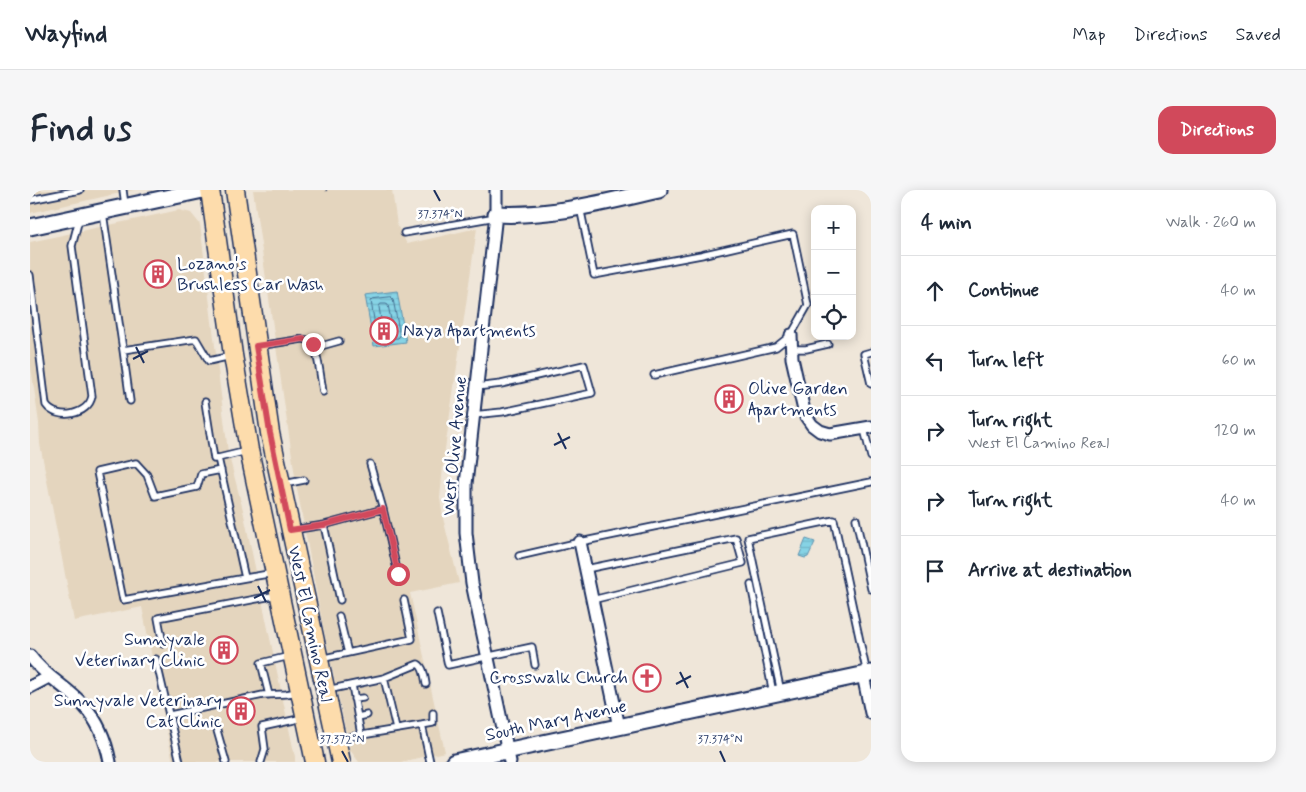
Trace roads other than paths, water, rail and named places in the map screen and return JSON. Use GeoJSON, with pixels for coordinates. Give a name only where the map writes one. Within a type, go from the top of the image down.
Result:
{"type":"FeatureCollection","features":[{"type":"Feature","properties":{"kind":"main road"},"geometry":{"type":"LineString","coordinates":[[30,226],[126,207],[148,199],[203,190]]}},
{"type":"Feature","properties":{"kind":"main road","name":"West El Camino Real"},"geometry":{"type":"LineString","coordinates":[[210,190],[233,355],[249,450],[316,762]]}},
{"type":"Feature","properties":{"kind":"main road","name":"West El Camino Real"},"geometry":{"type":"LineString","coordinates":[[235,190],[270,433],[340,762]]}},
{"type":"Feature","properties":{"kind":"main road"},"geometry":{"type":"LineString","coordinates":[[496,215],[514,215],[580,207],[638,192],[659,190]]}},
{"type":"Feature","properties":{"kind":"main road","name":"South Mary Avenue"},"geometry":{"type":"LineString","coordinates":[[454,762],[508,756],[619,726],[867,674]]}},
{"type":"Feature","properties":{"kind":"street","name":"West Olive Avenue"},"geometry":{"type":"LineString","coordinates":[[496,190],[496,215],[466,484],[466,533],[472,583],[508,756]]}},
{"type":"Feature","properties":{"kind":"street"},"geometry":{"type":"LineString","coordinates":[[791,336],[792,358],[805,415],[812,425],[820,431],[830,434],[867,428]]}},
{"type":"Feature","properties":{"kind":"street"},"geometry":{"type":"LineString","coordinates":[[580,542],[619,726]]}},
{"type":"Feature","properties":{"kind":"street"},"geometry":{"type":"LineString","coordinates":[[30,656],[38,667],[88,711],[106,741],[110,762]]}},
{"type":"Feature","properties":{"kind":"street"},"geometry":{"type":"LineString","coordinates":[[867,674],[871,713]]}},
{"type":"Feature","properties":{"kind":"street"},"geometry":{"type":"LineString","coordinates":[[30,687],[49,677]]}},
{"type":"Feature","properties":{"kind":"lane"},"geometry":{"type":"LineString","coordinates":[[30,200],[80,190]]}},
{"type":"Feature","properties":{"kind":"lane"},"geometry":{"type":"LineString","coordinates":[[123,190],[126,207]]}},
{"type":"Feature","properties":{"kind":"lane"},"geometry":{"type":"LineString","coordinates":[[580,207],[594,275],[701,255],[793,234],[808,305],[791,336],[776,347],[654,375]]}},
{"type":"Feature","properties":{"kind":"lane"},"geometry":{"type":"LineString","coordinates":[[102,211],[130,401]]}},
{"type":"Feature","properties":{"kind":"lane"},"geometry":{"type":"LineString","coordinates":[[404,233],[496,215]]}},
{"type":"Feature","properties":{"kind":"lane"},"geometry":{"type":"LineString","coordinates":[[30,275],[46,405],[54,413],[80,411],[88,405],[92,396],[72,246],[79,216]]}},
{"type":"Feature","properties":{"kind":"lane"},"geometry":{"type":"LineString","coordinates":[[123,350],[196,339],[209,360],[233,355]]}},
{"type":"Feature","properties":{"kind":"lane"},"geometry":{"type":"LineString","coordinates":[[256,346],[303,339],[308,340],[313,344],[323,392]]}},
{"type":"Feature","properties":{"kind":"lane"},"geometry":{"type":"LineString","coordinates":[[314,348],[339,342]]}},
{"type":"Feature","properties":{"kind":"lane"},"geometry":{"type":"LineString","coordinates":[[792,349],[828,344]]}},
{"type":"Feature","properties":{"kind":"lane"},"geometry":{"type":"LineString","coordinates":[[871,352],[864,354],[871,384]]}},
{"type":"Feature","properties":{"kind":"lane"},"geometry":{"type":"LineString","coordinates":[[473,415],[502,412],[592,393],[584,365],[501,384],[476,387]]}},
{"type":"Feature","properties":{"kind":"lane"},"geometry":{"type":"LineString","coordinates":[[205,402],[214,459],[249,450]]}},
{"type":"Feature","properties":{"kind":"lane"},"geometry":{"type":"LineString","coordinates":[[867,428],[871,457]]}},
{"type":"Feature","properties":{"kind":"lane"},"geometry":{"type":"LineString","coordinates":[[218,458],[245,578]]}},
{"type":"Feature","properties":{"kind":"lane"},"geometry":{"type":"LineString","coordinates":[[221,470],[201,474],[197,487],[155,496],[146,475],[136,463],[97,472],[123,600],[274,573]]}},
{"type":"Feature","properties":{"kind":"lane"},"geometry":{"type":"LineString","coordinates":[[370,464],[398,574]]}},
{"type":"Feature","properties":{"kind":"lane"},"geometry":{"type":"LineString","coordinates":[[281,485],[304,480]]}},
{"type":"Feature","properties":{"kind":"lane"},"geometry":{"type":"LineString","coordinates":[[519,556],[871,482]]}},
{"type":"Feature","properties":{"kind":"lane"},"geometry":{"type":"LineString","coordinates":[[290,530],[324,525],[383,509]]}},
{"type":"Feature","properties":{"kind":"lane"},"geometry":{"type":"LineString","coordinates":[[777,692],[748,538],[834,520],[867,674]]}},
{"type":"Feature","properties":{"kind":"lane"},"geometry":{"type":"LineString","coordinates":[[856,520],[871,589]]}},
{"type":"Feature","properties":{"kind":"lane"},"geometry":{"type":"LineString","coordinates":[[324,525],[340,600]]}},
{"type":"Feature","properties":{"kind":"lane"},"geometry":{"type":"LineString","coordinates":[[586,569],[736,538],[743,563],[592,600]]}},
{"type":"Feature","properties":{"kind":"lane"},"geometry":{"type":"LineString","coordinates":[[750,584],[777,692]]}},
{"type":"Feature","properties":{"kind":"lane"},"geometry":{"type":"LineString","coordinates":[[163,644],[158,618],[279,594]]}},
{"type":"Feature","properties":{"kind":"lane"},"geometry":{"type":"LineString","coordinates":[[318,660],[412,639],[404,600]]}},
{"type":"Feature","properties":{"kind":"lane"},"geometry":{"type":"LineString","coordinates":[[437,613],[448,665],[532,647],[535,665]]}},
{"type":"Feature","properties":{"kind":"lane"},"geometry":{"type":"LineString","coordinates":[[339,616],[348,653]]}},
{"type":"Feature","properties":{"kind":"lane"},"geometry":{"type":"LineString","coordinates":[[269,695],[261,664],[293,656]]}},
{"type":"Feature","properties":{"kind":"lane"},"geometry":{"type":"LineString","coordinates":[[156,659],[180,762]]}},
{"type":"Feature","properties":{"kind":"lane"},"geometry":{"type":"LineString","coordinates":[[325,691],[384,678],[418,664],[421,665],[426,684]]}},
{"type":"Feature","properties":{"kind":"lane"},"geometry":{"type":"LineString","coordinates":[[384,678],[396,730]]}},
{"type":"Feature","properties":{"kind":"lane"},"geometry":{"type":"LineString","coordinates":[[352,685],[361,735]]}},
{"type":"Feature","properties":{"kind":"lane"},"geometry":{"type":"LineString","coordinates":[[170,715],[269,695],[301,691]]}},
{"type":"Feature","properties":{"kind":"lane"},"geometry":{"type":"LineString","coordinates":[[381,695],[388,694]]}},
{"type":"Feature","properties":{"kind":"lane"},"geometry":{"type":"LineString","coordinates":[[354,699],[363,698]]}},
{"type":"Feature","properties":{"kind":"lane"},"geometry":{"type":"LineString","coordinates":[[384,711],[391,709]]}},
{"type":"Feature","properties":{"kind":"lane"},"geometry":{"type":"LineString","coordinates":[[336,740],[433,723],[433,713]]}},
{"type":"Feature","properties":{"kind":"lane"},"geometry":{"type":"LineString","coordinates":[[358,717],[366,715]]}},
{"type":"Feature","properties":{"kind":"lane"},"geometry":{"type":"LineString","coordinates":[[261,762],[265,749],[262,728],[306,717]]}},
{"type":"Feature","properties":{"kind":"lane"},"geometry":{"type":"LineString","coordinates":[[422,725],[430,762]]}},
{"type":"Feature","properties":{"kind":"lane"},"geometry":{"type":"LineString","coordinates":[[216,727],[226,762]]}},
{"type":"Feature","properties":{"kind":"water"},"geometry":{"type":"Polygon","coordinates":[[[397,291],[406,342],[374,346],[365,295],[397,291]]]}},
{"type":"Feature","properties":{"kind":"water"},"geometry":{"type":"Polygon","coordinates":[[[806,539],[815,542],[808,557],[805,558],[799,556],[806,539]]]}},
{"type":"Feature","properties":{"kind":"place","name":"Lozano's Brushless Car Wash"},"geometry":{"type":"Point","coordinates":[158,274]}},
{"type":"Feature","properties":{"kind":"place","name":"Naya Apartments"},"geometry":{"type":"Point","coordinates":[384,331]}},
{"type":"Feature","properties":{"kind":"place","name":"Olive Garden Apartments"},"geometry":{"type":"Point","coordinates":[729,399]}},
{"type":"Feature","properties":{"kind":"place","name":"Sunnyvale Veterinary Clinic"},"geometry":{"type":"Point","coordinates":[224,650]}},
{"type":"Feature","properties":{"kind":"place","name":"Crosswalk Church"},"geometry":{"type":"Point","coordinates":[647,678]}},
{"type":"Feature","properties":{"kind":"place","name":"Sunnyvale Veterinary Cat Clinic"},"geometry":{"type":"Point","coordinates":[241,711]}}]}
